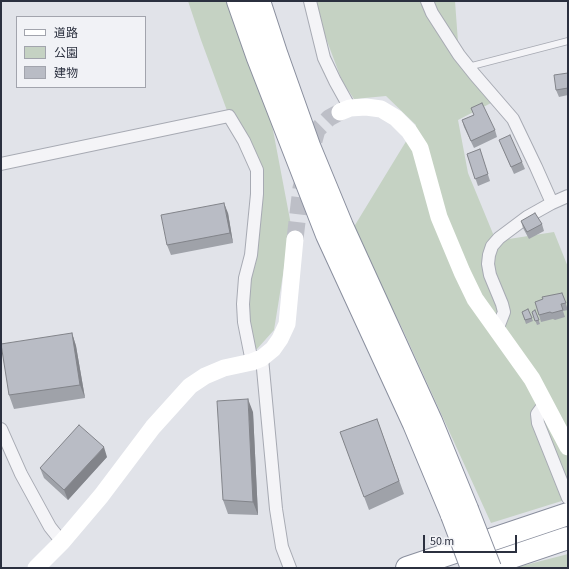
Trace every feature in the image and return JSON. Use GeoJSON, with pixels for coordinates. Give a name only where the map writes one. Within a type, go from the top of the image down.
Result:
{"type":"FeatureCollection","features":[{"type":"Feature","properties":{"kind":"highway"},"geometry":{"type":"LineString","coordinates":[[238,1],[261,66],[327,235],[414,424],[490,568]]}},
{"type":"Feature","properties":{"kind":"highway"},"geometry":{"type":"LineString","coordinates":[[259,1],[309,146],[339,218],[431,421],[460,512],[472,568]]}},
{"type":"Feature","properties":{"kind":"highway"},"geometry":{"type":"LineString","coordinates":[[407,568],[563,516]]}},
{"type":"Feature","properties":{"kind":"highway"},"geometry":{"type":"LineString","coordinates":[[480,568],[567,539]]}},
{"type":"Feature","properties":{"kind":"street"},"geometry":{"type":"LineString","coordinates":[[310,1],[324,58],[335,81],[345,110],[366,107],[381,110],[396,118],[420,148],[439,217],[451,248],[475,299],[522,364],[545,403],[568,447]]}},
{"type":"Feature","properties":{"kind":"street"},"geometry":{"type":"LineString","coordinates":[[427,1],[447,37],[468,67],[513,119],[552,203]]}},
{"type":"Feature","properties":{"kind":"street"},"geometry":{"type":"LineString","coordinates":[[1,164],[229,116],[244,141],[257,170],[257,194],[251,255],[245,278],[243,304],[244,322],[257,360],[276,509],[282,547],[289,566]]}},
{"type":"Feature","properties":{"kind":"street"},"geometry":{"type":"LineString","coordinates":[[497,330],[504,312],[490,275],[488,264],[492,246],[499,238],[527,216],[568,196]]}},
{"type":"Feature","properties":{"kind":"street"},"geometry":{"type":"LineString","coordinates":[[36,568],[62,542],[101,496],[153,427],[190,386],[205,376],[224,368],[257,360],[273,349],[280,339],[287,324],[295,239]]}},
{"type":"Feature","properties":{"kind":"street"},"geometry":{"type":"LineString","coordinates":[[545,403],[537,414],[538,423],[568,498]]}},
{"type":"Feature","properties":{"kind":"street"},"geometry":{"type":"LineString","coordinates":[[1,429],[21,474],[50,527],[62,542]]}},
{"type":"Feature","properties":{"kind":"lane"},"geometry":{"type":"LineString","coordinates":[[468,67],[568,42]]}},
{"type":"Feature","properties":{"kind":"green space"},"geometry":{"type":"Polygon","coordinates":[[[188,1],[226,1],[269,109],[291,225],[274,330],[257,349],[253,349],[243,304],[257,194],[252,158],[229,116],[188,1]]]}},
{"type":"Feature","properties":{"kind":"green space"},"geometry":{"type":"Polygon","coordinates":[[[312,1],[455,1],[458,42],[493,102],[458,120],[468,173],[496,241],[554,232],[568,267],[568,499],[491,523],[402,328],[352,230],[416,125],[386,96],[354,99],[342,81],[312,1]]]}},
{"type":"Feature","properties":{"kind":"green space"},"geometry":{"type":"Polygon","coordinates":[[[568,554],[568,568],[514,568],[568,554]]]}},
{"type":"Feature","properties":{"kind":"building"},"geometry":{"type":"Polygon","coordinates":[[[568,73],[568,88],[556,90],[554,75],[568,73]]]}},
{"type":"Feature","properties":{"kind":"building"},"geometry":{"type":"Polygon","coordinates":[[[482,103],[495,130],[471,141],[462,120],[474,115],[471,108],[482,103]]]}},
{"type":"Feature","properties":{"kind":"building"},"geometry":{"type":"Polygon","coordinates":[[[510,135],[522,162],[511,167],[499,140],[510,135]]]}},
{"type":"Feature","properties":{"kind":"building"},"geometry":{"type":"Polygon","coordinates":[[[480,149],[488,174],[475,179],[467,154],[480,149]]]}},
{"type":"Feature","properties":{"kind":"building"},"geometry":{"type":"Polygon","coordinates":[[[224,203],[230,233],[167,245],[161,215],[224,203]]]}},
{"type":"Feature","properties":{"kind":"building"},"geometry":{"type":"Polygon","coordinates":[[[535,213],[542,224],[527,232],[521,221],[535,213]]]}},
{"type":"Feature","properties":{"kind":"building"},"geometry":{"type":"Polygon","coordinates":[[[562,293],[566,303],[561,304],[563,310],[539,315],[535,302],[543,299],[542,297],[562,293]]]}},
{"type":"Feature","properties":{"kind":"building"},"geometry":{"type":"Polygon","coordinates":[[[528,309],[532,318],[525,320],[522,312],[528,309]]]}},
{"type":"Feature","properties":{"kind":"building"},"geometry":{"type":"Polygon","coordinates":[[[535,310],[539,320],[535,321],[532,312],[535,310]]]}},
{"type":"Feature","properties":{"kind":"building"},"geometry":{"type":"Polygon","coordinates":[[[72,333],[80,385],[9,395],[1,344],[72,333]]]}},
{"type":"Feature","properties":{"kind":"building"},"geometry":{"type":"Polygon","coordinates":[[[248,399],[253,502],[223,500],[217,401],[248,399]]]}},
{"type":"Feature","properties":{"kind":"building"},"geometry":{"type":"Polygon","coordinates":[[[377,419],[399,481],[364,497],[340,432],[377,419]]]}},
{"type":"Feature","properties":{"kind":"building"},"geometry":{"type":"Polygon","coordinates":[[[79,425],[104,447],[64,490],[40,468],[79,425]]]}},
{"type":"Feature","properties":{"kind":"tunnel"},"geometry":{"type":"LineString","coordinates":[[295,239],[301,188],[317,130],[329,118],[340,112]]}}]}
